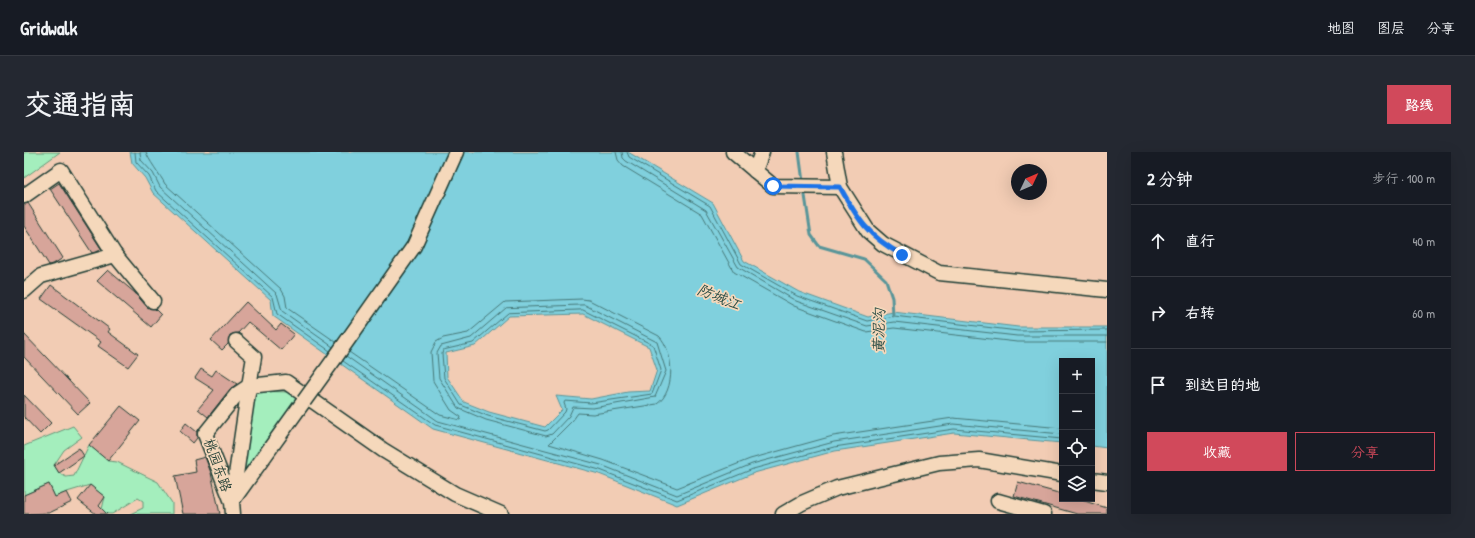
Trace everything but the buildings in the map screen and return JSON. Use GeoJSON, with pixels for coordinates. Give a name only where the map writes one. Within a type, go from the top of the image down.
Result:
{"type":"FeatureCollection","features":[{"type":"Feature","properties":{"kind":"street"},"geometry":{"type":"LineString","coordinates":[[232,508],[304,401],[414,246],[456,152]]}},
{"type":"Feature","properties":{"kind":"street"},"geometry":{"type":"LineString","coordinates":[[733,152],[773,186],[840,187]]}},
{"type":"Feature","properties":{"kind":"street"},"geometry":{"type":"LineString","coordinates":[[755,170],[762,152]]}},
{"type":"Feature","properties":{"kind":"street"},"geometry":{"type":"LineString","coordinates":[[834,152],[840,187],[868,231],[878,240],[921,266],[939,273],[1107,290]]}},
{"type":"Feature","properties":{"kind":"street"},"geometry":{"type":"LineString","coordinates":[[24,196],[61,170],[115,255],[153,301]]}},
{"type":"Feature","properties":{"kind":"street"},"geometry":{"type":"LineString","coordinates":[[24,292],[40,276],[115,255]]}},
{"type":"Feature","properties":{"kind":"street"},"geometry":{"type":"LineString","coordinates":[[232,508],[254,357],[236,341]]}},
{"type":"Feature","properties":{"kind":"street"},"geometry":{"type":"LineString","coordinates":[[250,386],[286,382],[396,458],[455,494],[501,514]]}},
{"type":"Feature","properties":{"kind":"street","name":"桃园东路"},"geometry":{"type":"LineString","coordinates":[[232,508],[205,434],[237,394],[250,386]]}},
{"type":"Feature","properties":{"kind":"street"},"geometry":{"type":"LineString","coordinates":[[783,514],[802,503],[837,488],[939,463],[979,460],[1059,473]]}},
{"type":"Feature","properties":{"kind":"street"},"geometry":{"type":"LineString","coordinates":[[1095,480],[1107,482]]}},
{"type":"Feature","properties":{"kind":"street"},"geometry":{"type":"LineString","coordinates":[[998,501],[1044,514]]}},
{"type":"Feature","properties":{"kind":"green space"},"geometry":{"type":"Polygon","coordinates":[[[24,152],[60,152],[24,178],[24,152]]]}},
{"type":"Feature","properties":{"kind":"green space"},"geometry":{"type":"Polygon","coordinates":[[[252,391],[289,392],[299,399],[243,475],[252,391]]]}},
{"type":"Feature","properties":{"kind":"green space"},"geometry":{"type":"Polygon","coordinates":[[[73,426],[82,437],[64,450],[54,465],[59,473],[66,477],[74,476],[89,445],[108,461],[117,462],[158,482],[172,503],[172,514],[130,514],[143,508],[143,501],[138,498],[112,514],[107,514],[102,509],[105,497],[90,485],[55,497],[49,484],[24,495],[24,446],[73,426]]]}},
{"type":"Feature","properties":{"kind":"water","name":"防城江"},"geometry":{"type":"Polygon","coordinates":[[[130,152],[628,152],[713,203],[744,261],[799,292],[868,317],[893,312],[1018,327],[1107,327],[1107,448],[1095,446],[1095,358],[1059,358],[1059,443],[954,433],[835,451],[754,473],[677,505],[599,474],[433,429],[273,316],[271,300],[153,193],[145,178],[132,163],[130,152]],[[583,314],[509,316],[475,346],[446,353],[447,377],[464,402],[489,412],[545,427],[562,410],[556,396],[591,399],[628,392],[650,391],[657,370],[649,347],[583,314]]]}},
{"type":"Feature","properties":{"kind":"waterway","name":"黄泥沟"},"geometry":{"type":"LineString","coordinates":[[799,152],[803,182]]}},
{"type":"Feature","properties":{"kind":"waterway","name":"黄泥沟"},"geometry":{"type":"LineString","coordinates":[[804,189],[811,235],[819,246],[864,259],[886,280],[892,298],[893,316]]}},
{"type":"Feature","properties":{"kind":"route"},"geometry":{"type":"LineString","coordinates":[[773,186],[840,187],[868,231],[883,244],[902,255]]}}]}
